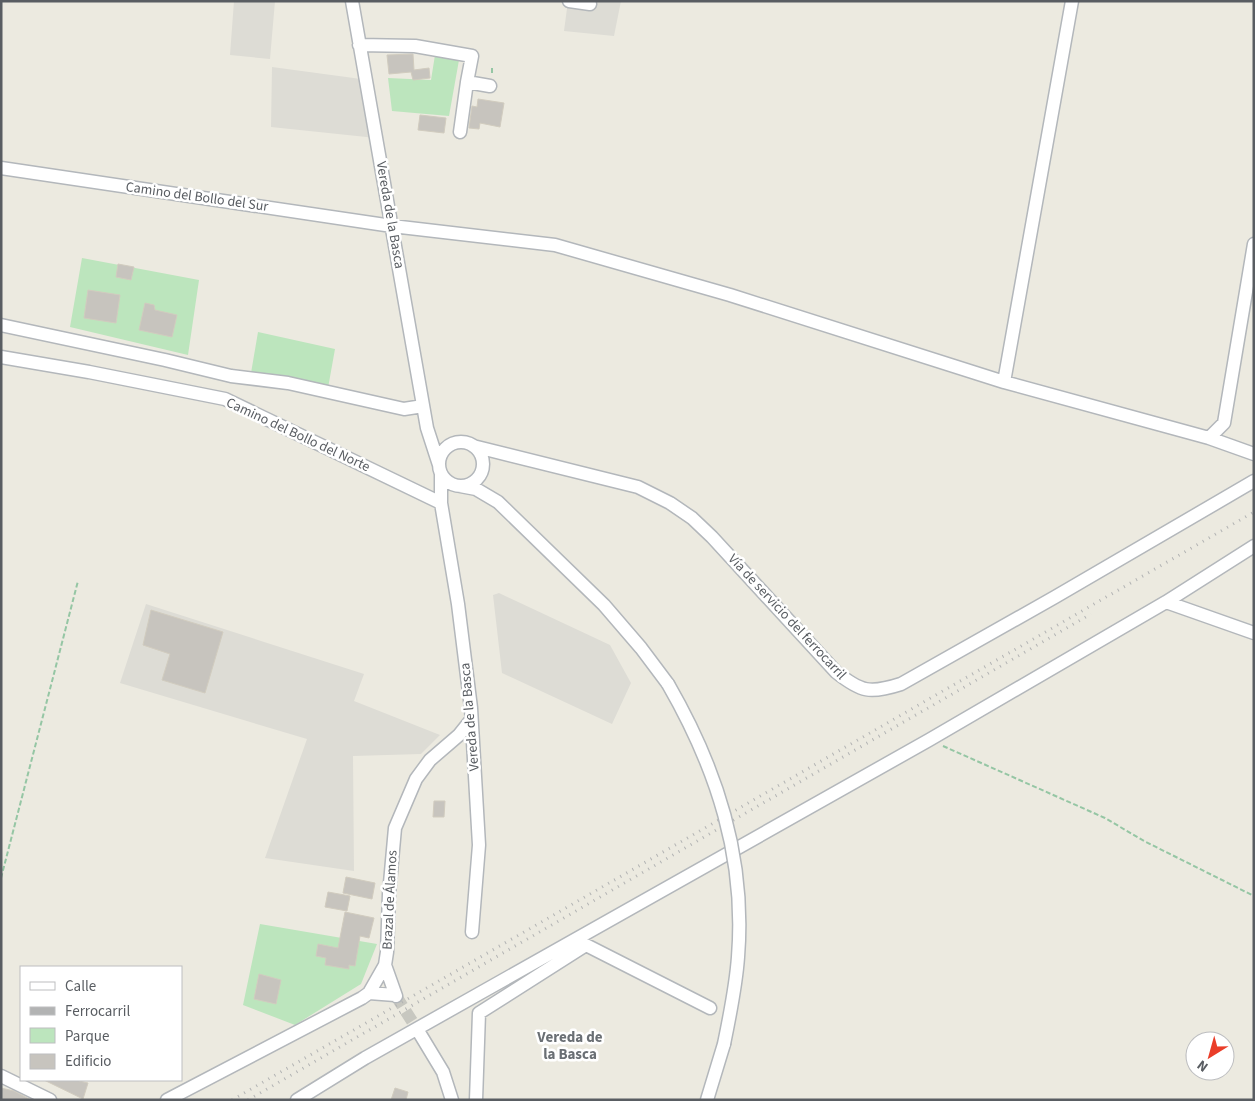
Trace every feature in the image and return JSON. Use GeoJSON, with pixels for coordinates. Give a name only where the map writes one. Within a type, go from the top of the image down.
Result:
{"type":"FeatureCollection","features":[{"type":"Feature","properties":{"kind":"street","name":"Vereda de la Basca"},"geometry":{"type":"LineString","coordinates":[[352,1],[427,428],[440,469],[441,503],[458,604],[471,708],[479,845],[472,932]]}},
{"type":"Feature","properties":{"kind":"street"},"geometry":{"type":"LineString","coordinates":[[569,1],[590,4]]}},
{"type":"Feature","properties":{"kind":"street"},"geometry":{"type":"LineString","coordinates":[[1004,382],[1072,1]]}},
{"type":"Feature","properties":{"kind":"street"},"geometry":{"type":"LineString","coordinates":[[359,45],[415,46],[472,56],[460,132]]}},
{"type":"Feature","properties":{"kind":"street"},"geometry":{"type":"LineString","coordinates":[[467,82],[490,86]]}},
{"type":"Feature","properties":{"kind":"street","name":"Camino del Bollo del Sur"},"geometry":{"type":"LineString","coordinates":[[1,168],[392,226],[555,245],[730,295],[1004,382],[1209,438],[1254,454]]}},
{"type":"Feature","properties":{"kind":"street"},"geometry":{"type":"LineString","coordinates":[[1209,438],[1224,423],[1254,244]]}},
{"type":"Feature","properties":{"kind":"street"},"geometry":{"type":"LineString","coordinates":[[1,325],[232,376],[288,383],[404,409],[423,406]]}},
{"type":"Feature","properties":{"kind":"street","name":"Camino del Bollo del Norte"},"geometry":{"type":"LineString","coordinates":[[1,357],[225,399],[441,503]]}},
{"type":"Feature","properties":{"kind":"street"},"geometry":{"type":"LineString","coordinates":[[427,428],[439,439],[473,446],[480,453],[488,485],[498,502]]}},
{"type":"Feature","properties":{"kind":"street"},"geometry":{"type":"LineString","coordinates":[[455,443],[444,451],[440,469],[448,482],[457,486],[476,488],[498,502],[604,605],[641,648],[668,684],[684,711],[708,766],[726,818],[732,848],[738,902],[738,956],[731,1010],[724,1044],[707,1100]]}},
{"type":"Feature","properties":{"kind":"street","name":"Vía de servicio del ferrocarril"},"geometry":{"type":"LineString","coordinates":[[473,446],[638,487],[670,503],[692,518],[712,537],[836,672],[850,683],[864,690],[881,690],[901,684],[1055,598],[1254,481]]}},
{"type":"Feature","properties":{"kind":"street"},"geometry":{"type":"LineString","coordinates":[[441,503],[445,494],[457,486],[472,484],[477,480],[490,458],[500,454]]}},
{"type":"Feature","properties":{"kind":"street"},"geometry":{"type":"LineString","coordinates":[[297,1100],[417,1029],[929,740],[1166,602],[1254,546]]}},
{"type":"Feature","properties":{"kind":"street"},"geometry":{"type":"LineString","coordinates":[[1166,602],[1254,633]]}},
{"type":"Feature","properties":{"kind":"street","name":"Brazal de Álamos"},"geometry":{"type":"LineString","coordinates":[[369,993],[384,965],[389,932],[390,885],[395,828],[416,779],[430,760],[459,736],[471,720]]}},
{"type":"Feature","properties":{"kind":"street"},"geometry":{"type":"LineString","coordinates":[[476,1100],[479,1013],[586,945],[710,1008]]}},
{"type":"Feature","properties":{"kind":"street"},"geometry":{"type":"LineString","coordinates":[[167,1100],[369,993],[395,996],[384,965]]}},
{"type":"Feature","properties":{"kind":"street"},"geometry":{"type":"LineString","coordinates":[[417,1029],[443,1072],[452,1100]]}},
{"type":"Feature","properties":{"kind":"street"},"geometry":{"type":"LineString","coordinates":[[1,1076],[50,1100]]}},
{"type":"Feature","properties":{"kind":"path"},"geometry":{"type":"LineString","coordinates":[[1,878],[78,581]]}},
{"type":"Feature","properties":{"kind":"path"},"geometry":{"type":"LineString","coordinates":[[929,740],[1105,818],[1144,841],[1254,896]]}},
{"type":"Feature","properties":{"kind":"shaded area"},"geometry":{"type":"Polygon","coordinates":[[[234,1],[275,1],[270,59],[230,55],[234,1]]]}},
{"type":"Feature","properties":{"kind":"shaded area"},"geometry":{"type":"Polygon","coordinates":[[[568,1],[621,1],[614,36],[564,31],[568,1]]]}},
{"type":"Feature","properties":{"kind":"shaded area"},"geometry":{"type":"Polygon","coordinates":[[[272,67],[361,79],[376,138],[271,127],[272,67]]]}},
{"type":"Feature","properties":{"kind":"shaded area"},"geometry":{"type":"Polygon","coordinates":[[[499,593],[610,645],[631,683],[612,724],[502,673],[493,595],[499,593]]]}},
{"type":"Feature","properties":{"kind":"shaded area"},"geometry":{"type":"Polygon","coordinates":[[[146,604],[364,674],[354,701],[440,735],[421,754],[353,756],[354,871],[265,858],[307,739],[120,683],[146,604]]]}},
{"type":"Feature","properties":{"kind":"green space"},"geometry":{"type":"Polygon","coordinates":[[[435,55],[459,60],[449,116],[392,111],[388,78],[431,80],[435,55]]]}},
{"type":"Feature","properties":{"kind":"green space"},"geometry":{"type":"Polygon","coordinates":[[[82,258],[199,280],[188,355],[70,327],[82,258]]]}},
{"type":"Feature","properties":{"kind":"green space"},"geometry":{"type":"Polygon","coordinates":[[[258,332],[335,349],[328,388],[251,373],[258,332]]]}},
{"type":"Feature","properties":{"kind":"green space"},"geometry":{"type":"Polygon","coordinates":[[[260,924],[377,944],[361,984],[295,1025],[243,1005],[260,924]]]}},
{"type":"Feature","properties":{"kind":"building"},"geometry":{"type":"Polygon","coordinates":[[[413,54],[414,70],[429,68],[430,78],[413,80],[411,72],[389,74],[387,55],[413,54]]]}},
{"type":"Feature","properties":{"kind":"building"},"geometry":{"type":"Polygon","coordinates":[[[478,99],[504,103],[500,127],[480,123],[479,129],[469,128],[472,106],[477,107],[478,99]]]}},
{"type":"Feature","properties":{"kind":"building"},"geometry":{"type":"Polygon","coordinates":[[[420,115],[446,118],[444,133],[418,130],[420,115]]]}},
{"type":"Feature","properties":{"kind":"building"},"geometry":{"type":"Polygon","coordinates":[[[118,264],[134,267],[131,280],[116,277],[118,264]]]}},
{"type":"Feature","properties":{"kind":"building"},"geometry":{"type":"Polygon","coordinates":[[[88,290],[120,295],[116,323],[84,318],[88,290]]]}},
{"type":"Feature","properties":{"kind":"building"},"geometry":{"type":"Polygon","coordinates":[[[145,303],[154,305],[155,310],[177,315],[172,337],[139,330],[145,303]]]}},
{"type":"Feature","properties":{"kind":"building"},"geometry":{"type":"Polygon","coordinates":[[[151,610],[223,632],[205,693],[162,680],[170,654],[143,645],[151,610]]]}},
{"type":"Feature","properties":{"kind":"building"},"geometry":{"type":"Polygon","coordinates":[[[434,801],[445,801],[444,817],[433,817],[434,801]]]}},
{"type":"Feature","properties":{"kind":"building"},"geometry":{"type":"Polygon","coordinates":[[[346,877],[375,883],[372,899],[343,893],[346,877]]]}},
{"type":"Feature","properties":{"kind":"building"},"geometry":{"type":"Polygon","coordinates":[[[328,892],[350,896],[347,911],[325,907],[328,892]]]}},
{"type":"Feature","properties":{"kind":"building"},"geometry":{"type":"Polygon","coordinates":[[[345,912],[374,918],[369,938],[360,936],[355,966],[349,965],[349,969],[325,965],[326,958],[316,956],[318,944],[338,948],[345,912]]]}},
{"type":"Feature","properties":{"kind":"building"},"geometry":{"type":"Polygon","coordinates":[[[259,974],[281,980],[276,1004],[254,999],[259,974]]]}},
{"type":"Feature","properties":{"kind":"building"},"geometry":{"type":"Polygon","coordinates":[[[46,1081],[79,1081],[88,1083],[83,1099],[46,1081]]]}},
{"type":"Feature","properties":{"kind":"building"},"geometry":{"type":"Polygon","coordinates":[[[1,1088],[14,1091],[31,1100],[1,1100],[1,1088]]]}},
{"type":"Feature","properties":{"kind":"building"},"geometry":{"type":"Polygon","coordinates":[[[395,1088],[408,1092],[406,1100],[391,1100],[395,1088]]]}},
{"type":"Feature","properties":{"kind":"tunnel"},"geometry":{"type":"LineString","coordinates":[[396,996],[417,1029]]}},
{"type":"Feature","properties":{"kind":"railway"},"geometry":{"type":"LineString","coordinates":[[232,1100],[1254,512]]}},
{"type":"Feature","properties":{"kind":"railway"},"geometry":{"type":"LineString","coordinates":[[248,1100],[1091,614]]}},
{"type":"Feature","properties":{"kind":"district","name":"Vereda de la Basca"},"geometry":{"type":"Point","coordinates":[570,1046]}}]}
